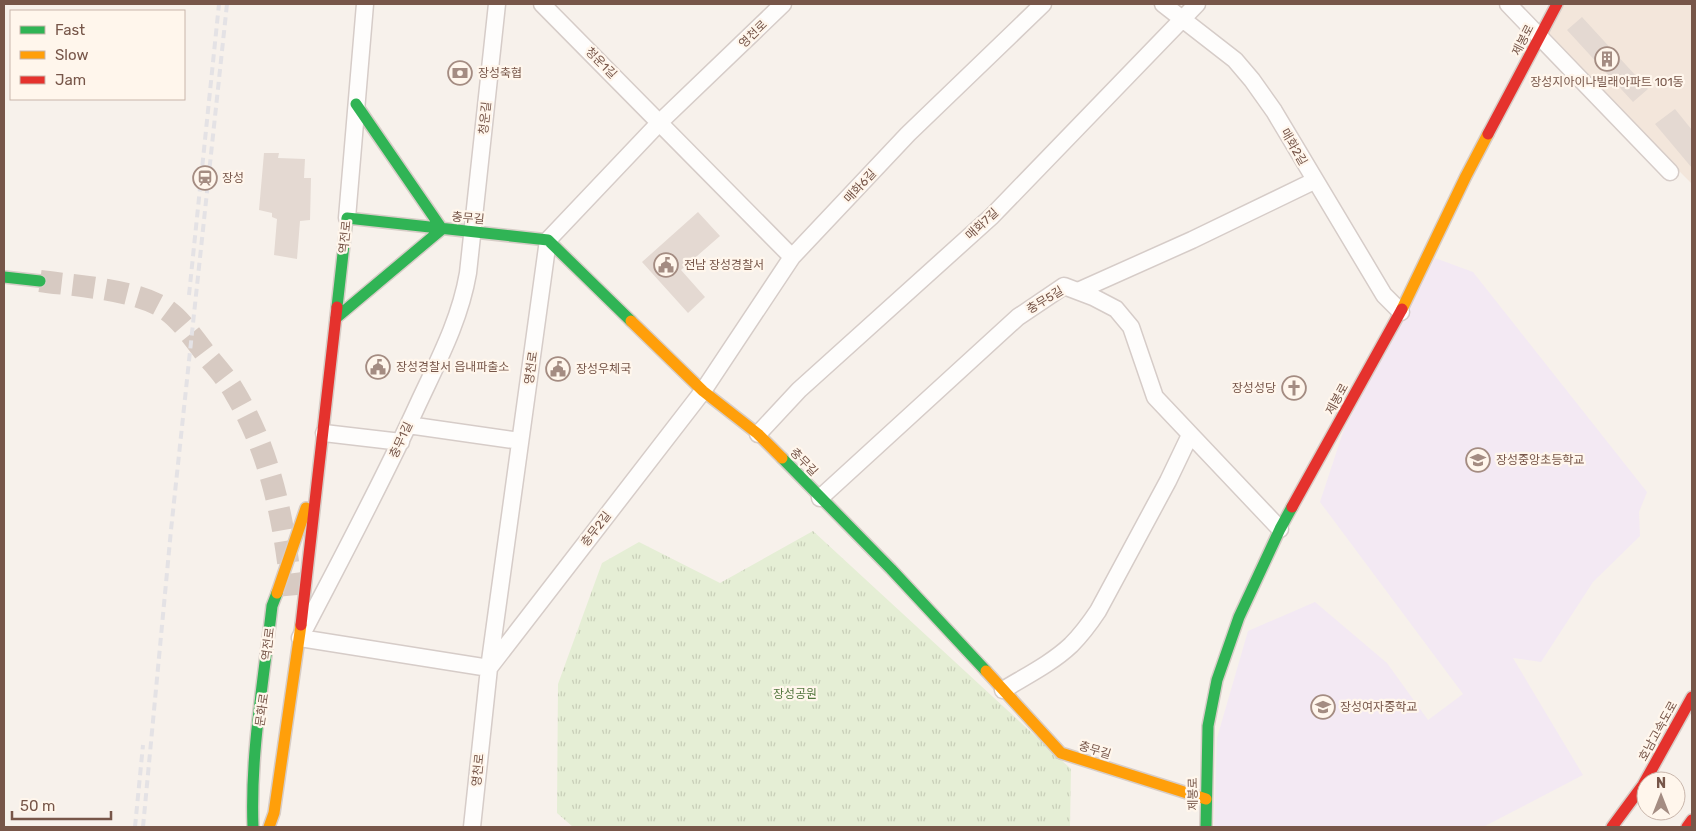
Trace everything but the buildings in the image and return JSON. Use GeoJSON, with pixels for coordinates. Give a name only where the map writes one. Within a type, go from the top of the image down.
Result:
{"type":"FeatureCollection","features":[{"type":"Feature","properties":{"kind":"main road","name":"제봉로"},"geometry":{"type":"LineString","coordinates":[[1206,827],[1208,726],[1217,680],[1239,617],[1280,530],[1401,312],[1466,176],[1557,4]]}},
{"type":"Feature","properties":{"kind":"main road"},"geometry":{"type":"LineString","coordinates":[[336,318],[442,229],[356,104]]}},
{"type":"Feature","properties":{"kind":"main road","name":"충무길"},"geometry":{"type":"LineString","coordinates":[[347,218],[548,240],[703,391],[758,434],[892,569],[1061,753],[1206,799]]}},
{"type":"Feature","properties":{"kind":"main road","name":"역전로"},"geometry":{"type":"LineString","coordinates":[[269,827],[274,813],[300,638],[347,218]]}},
{"type":"Feature","properties":{"kind":"main road"},"geometry":{"type":"LineString","coordinates":[[4,277],[40,281]]}},
{"type":"Feature","properties":{"kind":"main road","name":"역전로"},"geometry":{"type":"LineString","coordinates":[[253,827],[252,804],[256,747],[272,606],[320,469]]}},
{"type":"Feature","properties":{"kind":"main road","name":"호남고속도로"},"geometry":{"type":"LineString","coordinates":[[1612,827],[1643,785],[1692,697]]}},
{"type":"Feature","properties":{"kind":"main road"},"geometry":{"type":"LineString","coordinates":[[260,827],[264,798]]}},
{"type":"Feature","properties":{"kind":"main road"},"geometry":{"type":"LineString","coordinates":[[1687,827],[1692,820]]}},
{"type":"Feature","properties":{"kind":"street","name":"역전로"},"geometry":{"type":"LineString","coordinates":[[347,218],[365,4]]}},
{"type":"Feature","properties":{"kind":"street","name":"청운길"},"geometry":{"type":"LineString","coordinates":[[473,232],[497,4]]}},
{"type":"Feature","properties":{"kind":"street","name":"청운1길"},"geometry":{"type":"LineString","coordinates":[[542,4],[792,257]]}},
{"type":"Feature","properties":{"kind":"street","name":"영천로"},"geometry":{"type":"LineString","coordinates":[[472,827],[489,668],[548,240],[660,122],[783,4]]}},
{"type":"Feature","properties":{"kind":"street","name":"매화6길"},"geometry":{"type":"LineString","coordinates":[[703,391],[792,257],[908,134],[1043,4]]}},
{"type":"Feature","properties":{"kind":"street","name":"매화2길"},"geometry":{"type":"LineString","coordinates":[[1164,4],[1235,60],[1252,80],[1274,111],[1314,181],[1384,295],[1401,312]]}},
{"type":"Feature","properties":{"kind":"street","name":"매화7길"},"geometry":{"type":"LineString","coordinates":[[758,434],[799,390],[992,216],[1197,4]]}},
{"type":"Feature","properties":{"kind":"street"},"geometry":{"type":"LineString","coordinates":[[1508,4],[1670,172]]}},
{"type":"Feature","properties":{"kind":"street"},"geometry":{"type":"LineString","coordinates":[[1078,291],[1192,240],[1314,181]]}},
{"type":"Feature","properties":{"kind":"street","name":"충무1길"},"geometry":{"type":"LineString","coordinates":[[300,638],[401,442],[454,327],[464,297],[473,232]]}},
{"type":"Feature","properties":{"kind":"street","name":"충무5길"},"geometry":{"type":"LineString","coordinates":[[820,498],[1018,317],[1064,286],[1116,309],[1131,327],[1155,398],[1280,530]]}},
{"type":"Feature","properties":{"kind":"street","name":"충무2길"},"geometry":{"type":"LineString","coordinates":[[489,668],[703,391]]}},
{"type":"Feature","properties":{"kind":"street"},"geometry":{"type":"LineString","coordinates":[[408,425],[520,441]]}},
{"type":"Feature","properties":{"kind":"street"},"geometry":{"type":"LineString","coordinates":[[324,433],[401,442]]}},
{"type":"Feature","properties":{"kind":"street"},"geometry":{"type":"LineString","coordinates":[[1003,690],[1070,646],[1087,628],[1168,481],[1190,435]]}},
{"type":"Feature","properties":{"kind":"street"},"geometry":{"type":"LineString","coordinates":[[300,638],[489,668]]}},
{"type":"Feature","properties":{"kind":"shaded area"},"geometry":{"type":"Polygon","coordinates":[[[1564,4],[1692,4],[1692,184],[1545,35],[1564,4]]]}},
{"type":"Feature","properties":{"kind":"shaded area"},"geometry":{"type":"Polygon","coordinates":[[[1435,258],[1473,272],[1647,492],[1639,512],[1640,536],[1593,582],[1541,662],[1513,658],[1583,775],[1483,827],[1214,827],[1217,738],[1248,631],[1315,602],[1387,663],[1428,720],[1463,694],[1320,502],[1344,429],[1435,258]]]}},
{"type":"Feature","properties":{"kind":"green space","name":"장성공원"},"geometry":{"type":"Polygon","coordinates":[[[813,531],[1071,769],[1070,827],[573,827],[557,813],[558,684],[602,563],[639,542],[720,583],[813,531]]]}},
{"type":"Feature","properties":{"kind":"tunnel"},"geometry":{"type":"LineString","coordinates":[[40,281],[124,293],[141,298],[168,311],[189,332],[232,388],[259,441],[281,517],[292,596]]}},
{"type":"Feature","properties":{"kind":"railway"},"geometry":{"type":"LineString","coordinates":[[189,295],[219,4]]}},
{"type":"Feature","properties":{"kind":"railway"},"geometry":{"type":"LineString","coordinates":[[143,827],[171,530],[227,4]]}},
{"type":"Feature","properties":{"kind":"railway"},"geometry":{"type":"LineString","coordinates":[[135,827],[143,745]]}},
{"type":"Feature","properties":{"kind":"traffic: fast"},"geometry":{"type":"LineString","coordinates":[[336,318],[442,229],[356,104]]}},
{"type":"Feature","properties":{"kind":"traffic: fast"},"geometry":{"type":"LineString","coordinates":[[337,307],[347,218],[548,240],[631,321]]}},
{"type":"Feature","properties":{"kind":"traffic: fast"},"geometry":{"type":"LineString","coordinates":[[4,277],[40,281]]}},
{"type":"Feature","properties":{"kind":"traffic: fast"},"geometry":{"type":"LineString","coordinates":[[782,458],[891,569],[986,671]]}},
{"type":"Feature","properties":{"kind":"traffic: fast"},"geometry":{"type":"LineString","coordinates":[[1206,827],[1208,726],[1217,680],[1239,617],[1292,507]]}},
{"type":"Feature","properties":{"kind":"traffic: fast"},"geometry":{"type":"LineString","coordinates":[[253,827],[258,716],[272,606],[277,593]]}},
{"type":"Feature","properties":{"kind":"traffic: slow"},"geometry":{"type":"LineString","coordinates":[[1402,309],[1488,134]]}},
{"type":"Feature","properties":{"kind":"traffic: slow"},"geometry":{"type":"LineString","coordinates":[[631,321],[703,391],[758,434],[782,458]]}},
{"type":"Feature","properties":{"kind":"traffic: slow"},"geometry":{"type":"LineString","coordinates":[[277,593],[306,508]]}},
{"type":"Feature","properties":{"kind":"traffic: slow"},"geometry":{"type":"LineString","coordinates":[[269,827],[274,813],[301,625]]}},
{"type":"Feature","properties":{"kind":"traffic: slow"},"geometry":{"type":"LineString","coordinates":[[986,671],[1061,753],[1206,799]]}},
{"type":"Feature","properties":{"kind":"traffic: jam"},"geometry":{"type":"LineString","coordinates":[[1488,134],[1557,4]]}},
{"type":"Feature","properties":{"kind":"traffic: jam"},"geometry":{"type":"LineString","coordinates":[[301,625],[337,307]]}},
{"type":"Feature","properties":{"kind":"traffic: jam"},"geometry":{"type":"LineString","coordinates":[[1292,507],[1402,309]]}},
{"type":"Feature","properties":{"kind":"traffic: jam"},"geometry":{"type":"LineString","coordinates":[[1612,827],[1643,785],[1692,697]]}},
{"type":"Feature","properties":{"kind":"traffic: jam"},"geometry":{"type":"LineString","coordinates":[[1687,827],[1692,820]]}},
{"type":"Feature","properties":{"kind":"place","name":"장성지아이나빌래아파트 101동"},"geometry":{"type":"Point","coordinates":[1607,59]}},
{"type":"Feature","properties":{"kind":"place","name":"장성축협"},"geometry":{"type":"Point","coordinates":[460,73]}},
{"type":"Feature","properties":{"kind":"place","name":"장성"},"geometry":{"type":"Point","coordinates":[205,178]}},
{"type":"Feature","properties":{"kind":"place","name":"전남 장성경찰서"},"geometry":{"type":"Point","coordinates":[666,265]}},
{"type":"Feature","properties":{"kind":"place","name":"장성경찰서 읍내파출소"},"geometry":{"type":"Point","coordinates":[378,367]}},
{"type":"Feature","properties":{"kind":"place","name":"장성우체국"},"geometry":{"type":"Point","coordinates":[558,369]}},
{"type":"Feature","properties":{"kind":"place","name":"장성성당"},"geometry":{"type":"Point","coordinates":[1294,388]}},
{"type":"Feature","properties":{"kind":"place","name":"장성중앙초등학교"},"geometry":{"type":"Point","coordinates":[1478,460]}},
{"type":"Feature","properties":{"kind":"place","name":"장성여자중학교"},"geometry":{"type":"Point","coordinates":[1323,707]}}]}
